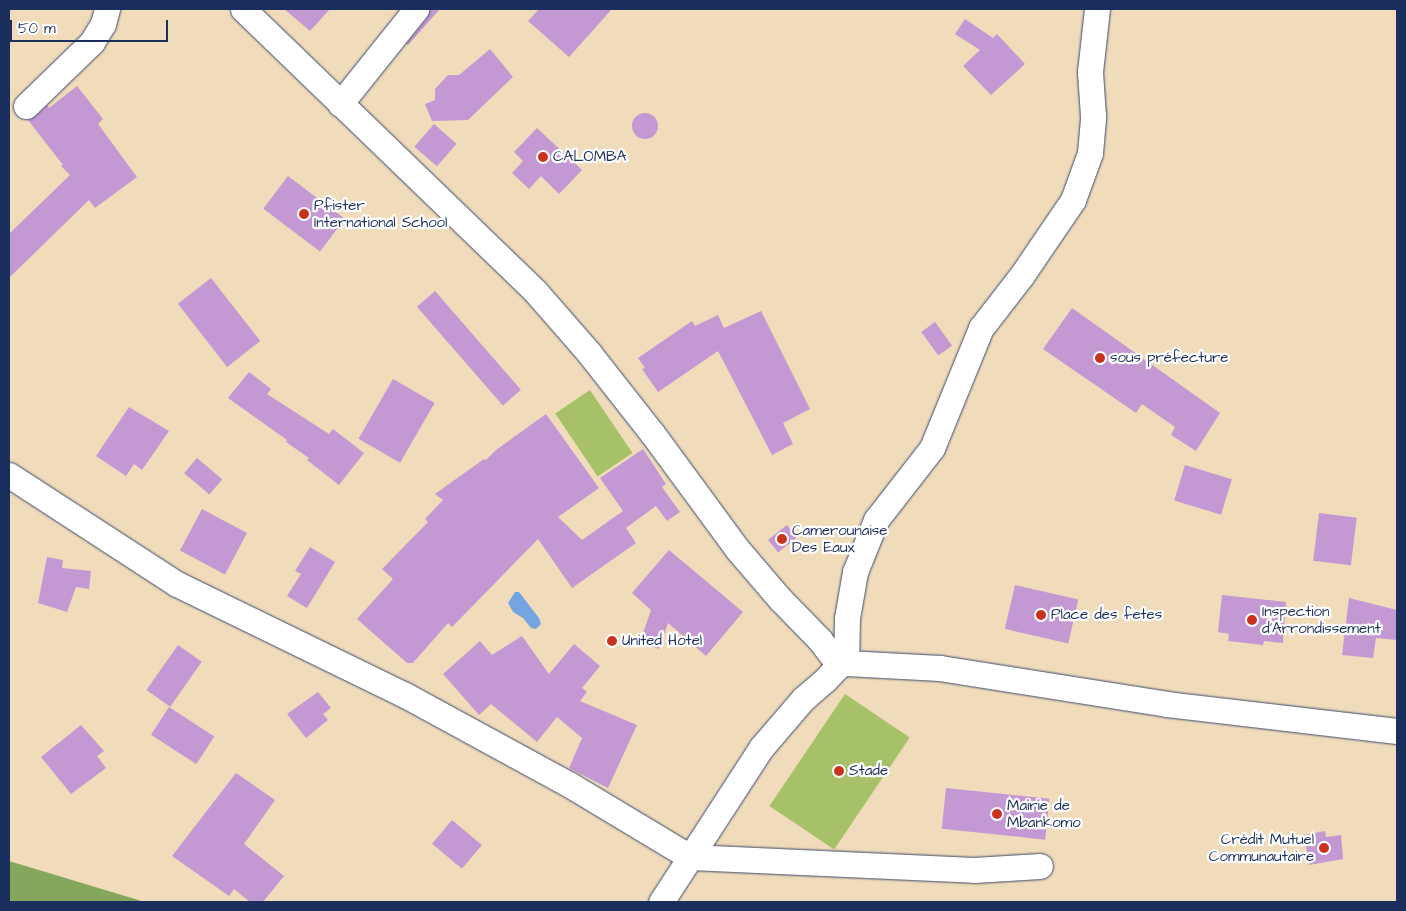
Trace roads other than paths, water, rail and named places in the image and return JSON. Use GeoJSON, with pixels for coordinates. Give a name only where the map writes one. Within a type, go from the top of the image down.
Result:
{"type":"FeatureCollection","features":[{"type":"Feature","properties":{"kind":"street"},"geometry":{"type":"LineString","coordinates":[[26,106],[92,42],[103,24],[108,9]]}},
{"type":"Feature","properties":{"kind":"street"},"geometry":{"type":"LineString","coordinates":[[243,9],[536,291],[589,353],[652,433],[738,550],[780,599],[842,664],[940,668],[1167,704],[1397,731]]}},
{"type":"Feature","properties":{"kind":"street"},"geometry":{"type":"LineString","coordinates":[[340,104],[416,9]]}},
{"type":"Feature","properties":{"kind":"street"},"geometry":{"type":"LineString","coordinates":[[661,902],[761,748],[803,699],[842,664],[855,572],[876,520],[932,448],[981,328],[1022,275],[1073,200],[1090,153],[1094,116],[1090,72],[1097,9]]}},
{"type":"Feature","properties":{"kind":"street"},"geometry":{"type":"LineString","coordinates":[[9,475],[177,584],[405,696],[570,785],[690,857],[974,870],[1040,866]]}},
{"type":"Feature","properties":{"kind":"water"},"geometry":{"type":"Polygon","coordinates":[[[515,592],[519,592],[539,618],[541,624],[536,629],[531,628],[523,618],[513,612],[508,603],[515,592]]]}},
{"type":"Feature","properties":{"kind":"place","name":"CALOMBA"},"geometry":{"type":"Point","coordinates":[543,157]}},
{"type":"Feature","properties":{"kind":"place","name":"Pfister International School"},"geometry":{"type":"Point","coordinates":[304,214]}},
{"type":"Feature","properties":{"kind":"place","name":"sous préfecture"},"geometry":{"type":"Point","coordinates":[1100,358]}},
{"type":"Feature","properties":{"kind":"place","name":"Camerounaise Des Eaux"},"geometry":{"type":"Point","coordinates":[782,539]}},
{"type":"Feature","properties":{"kind":"place","name":"Place des fetes"},"geometry":{"type":"Point","coordinates":[1041,615]}},
{"type":"Feature","properties":{"kind":"place","name":"Inspection d'Arrondissement"},"geometry":{"type":"Point","coordinates":[1252,620]}},
{"type":"Feature","properties":{"kind":"place","name":"United Hotel"},"geometry":{"type":"Point","coordinates":[612,641]}},
{"type":"Feature","properties":{"kind":"place","name":"Stade"},"geometry":{"type":"Point","coordinates":[839,771]}},
{"type":"Feature","properties":{"kind":"place","name":"Mairie de Mbankomo"},"geometry":{"type":"Point","coordinates":[997,814]}},
{"type":"Feature","properties":{"kind":"place","name":"Crédit Mutuel Communautaire"},"geometry":{"type":"Point","coordinates":[1324,848]}}]}
